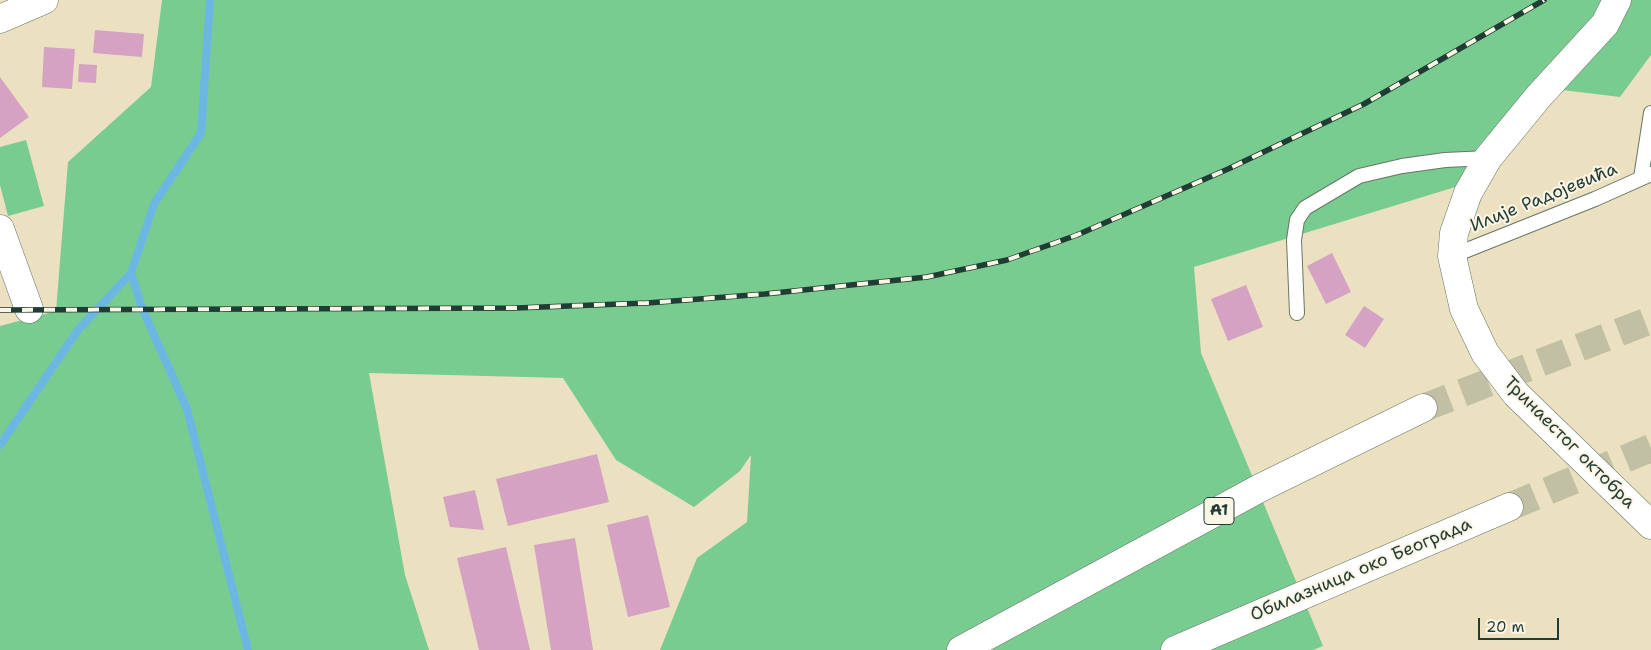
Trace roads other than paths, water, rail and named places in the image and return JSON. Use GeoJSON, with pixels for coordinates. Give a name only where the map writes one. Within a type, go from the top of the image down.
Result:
{"type":"FeatureCollection","features":[{"type":"Feature","properties":{"kind":"main road"},"geometry":{"type":"LineString","coordinates":[[0,19],[44,0]]}},
{"type":"Feature","properties":{"kind":"main road","name":"Тринаестог октобра"},"geometry":{"type":"LineString","coordinates":[[1617,0],[1605,24],[1539,96],[1488,158],[1468,194],[1454,234],[1452,256],[1464,309],[1485,353],[1510,387],[1551,430],[1651,525]]}},
{"type":"Feature","properties":{"kind":"main road"},"geometry":{"type":"LineString","coordinates":[[0,229],[29,309]]}},
{"type":"Feature","properties":{"kind":"main road","name":"A1"},"geometry":{"type":"LineString","coordinates":[[962,650],[1260,488],[1423,408]]}},
{"type":"Feature","properties":{"kind":"main road","name":"Обилазница око Београда"},"geometry":{"type":"LineString","coordinates":[[1175,650],[1509,507]]}},
{"type":"Feature","properties":{"kind":"lane"},"geometry":{"type":"LineString","coordinates":[[1646,176],[1651,113]]}},
{"type":"Feature","properties":{"kind":"lane"},"geometry":{"type":"LineString","coordinates":[[1297,313],[1294,240],[1297,220],[1305,208],[1359,176],[1445,160],[1488,158]]}},
{"type":"Feature","properties":{"kind":"lane","name":"Илије Радојевића"},"geometry":{"type":"LineString","coordinates":[[1452,256],[1595,199],[1646,176]]}},
{"type":"Feature","properties":{"kind":"waterway"},"geometry":{"type":"LineString","coordinates":[[210,0],[201,133],[154,204],[131,273],[142,308],[187,409],[248,650]]}},
{"type":"Feature","properties":{"kind":"waterway"},"geometry":{"type":"LineString","coordinates":[[0,445],[78,330],[131,273]]}},
{"type":"Feature","properties":{"kind":"tunnel"},"geometry":{"type":"LineString","coordinates":[[1423,408],[1651,320]]}},
{"type":"Feature","properties":{"kind":"tunnel"},"geometry":{"type":"LineString","coordinates":[[1509,507],[1651,448]]}},
{"type":"Feature","properties":{"kind":"railway"},"geometry":{"type":"LineString","coordinates":[[0,310],[516,308],[647,303],[765,294],[927,277],[1007,260],[1077,235],[1228,169],[1364,104],[1544,0]]}}]}
